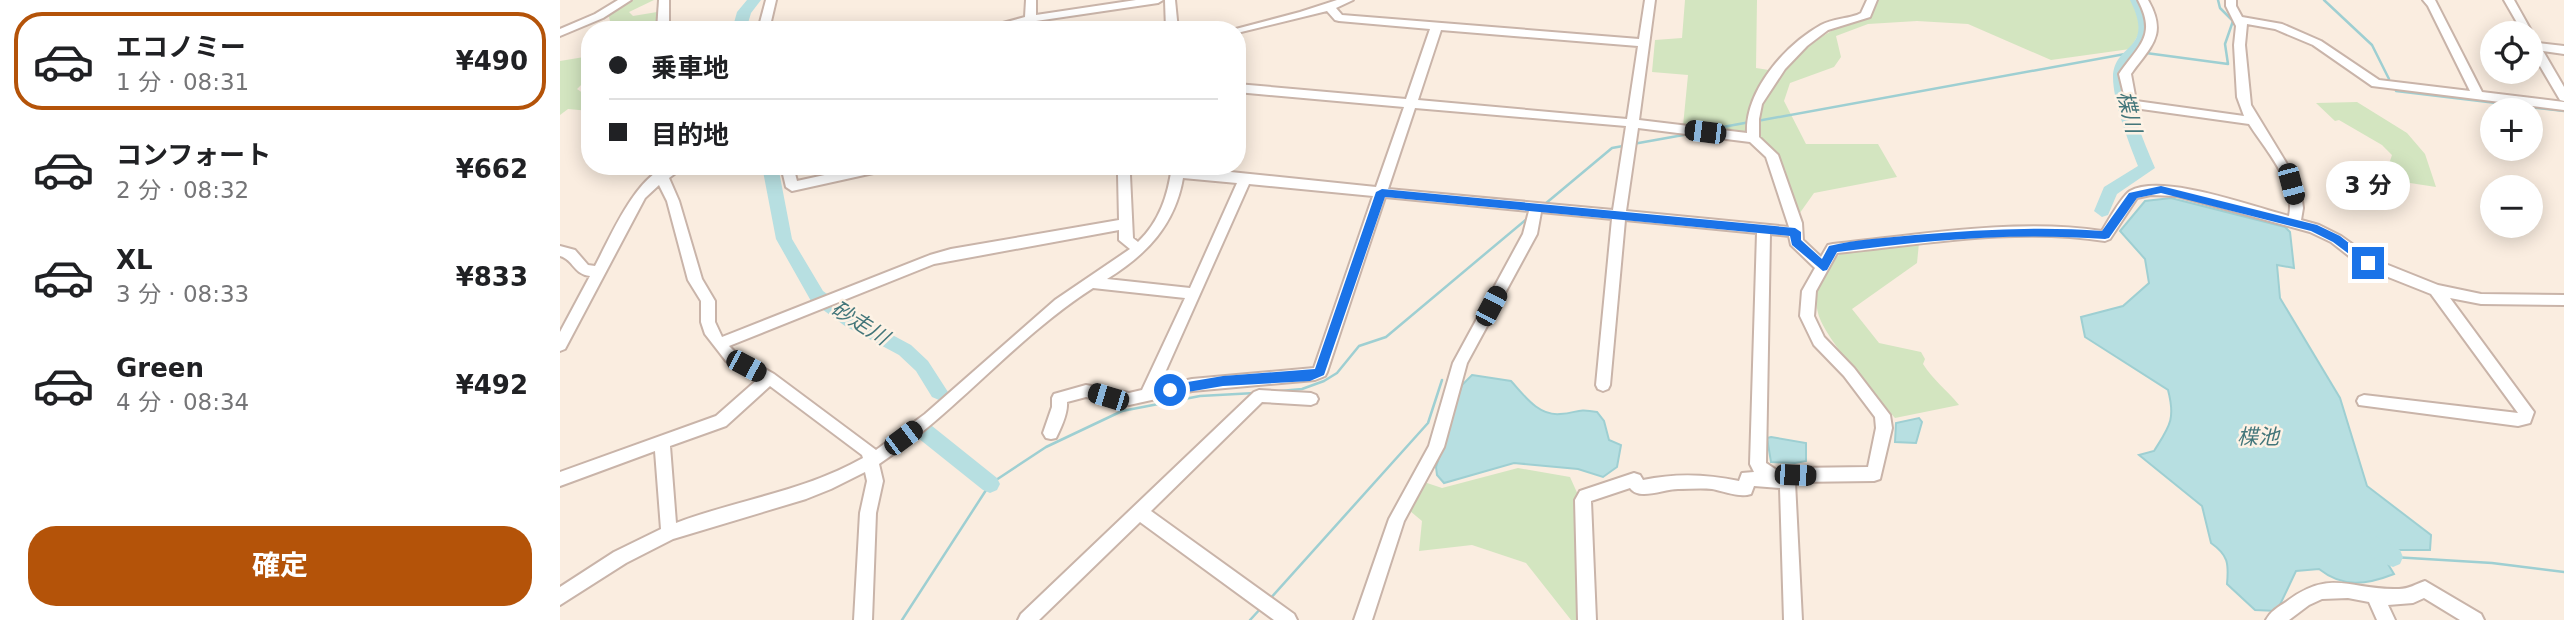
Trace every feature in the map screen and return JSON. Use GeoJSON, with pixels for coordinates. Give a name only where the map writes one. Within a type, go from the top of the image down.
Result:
{"type":"FeatureCollection","features":[{"type":"Feature","properties":{"kind":"street"},"geometry":{"type":"LineString","coordinates":[[588,21],[626,0]]}},
{"type":"Feature","properties":{"kind":"street"},"geometry":{"type":"LineString","coordinates":[[663,21],[664,0]]}},
{"type":"Feature","properties":{"kind":"street"},"geometry":{"type":"LineString","coordinates":[[765,21],[771,0]]}},
{"type":"Feature","properties":{"kind":"street"},"geometry":{"type":"LineString","coordinates":[[1030,21],[1031,0]]}},
{"type":"Feature","properties":{"kind":"street"},"geometry":{"type":"LineString","coordinates":[[1046,21],[1158,0]]}},
{"type":"Feature","properties":{"kind":"street"},"geometry":{"type":"LineString","coordinates":[[1170,0],[1171,21]]}},
{"type":"Feature","properties":{"kind":"street"},"geometry":{"type":"LineString","coordinates":[[1246,28],[1348,0]]}},
{"type":"Feature","properties":{"kind":"street"},"geometry":{"type":"LineString","coordinates":[[1603,385],[1619,215],[1650,0]]}},
{"type":"Feature","properties":{"kind":"street"},"geometry":{"type":"LineString","coordinates":[[1753,138],[1756,102],[1781,67],[1805,42],[1825,27],[1866,15],[1872,0]]}},
{"type":"Feature","properties":{"kind":"street"},"geometry":{"type":"LineString","coordinates":[[2143,0],[2153,15],[2153,35],[2125,74],[2132,104],[2253,121]]}},
{"type":"Feature","properties":{"kind":"street"},"geometry":{"type":"LineString","coordinates":[[2231,0],[2231,6],[2241,20],[2237,44],[2243,74],[2241,94],[2253,121],[2281,163],[2291,184],[2297,214],[2294,222]]}},
{"type":"Feature","properties":{"kind":"street"},"geometry":{"type":"LineString","coordinates":[[2428,0],[2433,4],[2478,95]]}},
{"type":"Feature","properties":{"kind":"street"},"geometry":{"type":"LineString","coordinates":[[2509,0],[2521,21]]}},
{"type":"Feature","properties":{"kind":"street"},"geometry":{"type":"LineString","coordinates":[[1330,7],[1339,18],[1643,43]]}},
{"type":"Feature","properties":{"kind":"street"},"geometry":{"type":"LineString","coordinates":[[2241,20],[2278,26],[2317,43],[2375,83],[2564,106]]}},
{"type":"Feature","properties":{"kind":"street"},"geometry":{"type":"LineString","coordinates":[[560,33],[581,24]]}},
{"type":"Feature","properties":{"kind":"street"},"geometry":{"type":"LineString","coordinates":[[1051,433],[1060,407],[1059,398],[1086,391],[1129,399],[1192,385],[1310,376],[1320,372],[1437,26]]}},
{"type":"Feature","properties":{"kind":"street"},"geometry":{"type":"LineString","coordinates":[[2543,45],[2564,50]]}},
{"type":"Feature","properties":{"kind":"street"},"geometry":{"type":"LineString","coordinates":[[2543,60],[2564,97]]}},
{"type":"Feature","properties":{"kind":"street"},"geometry":{"type":"LineString","coordinates":[[1246,89],[1632,123],[1753,138],[1772,155],[1795,223],[1796,242],[1823,267]]}},
{"type":"Feature","properties":{"kind":"street"},"geometry":{"type":"LineString","coordinates":[[560,345],[640,195],[659,175]]}},
{"type":"Feature","properties":{"kind":"street"},"geometry":{"type":"LineString","coordinates":[[662,175],[673,201],[695,280],[708,301],[708,322],[712,334],[731,357],[769,378],[869,451],[876,481],[868,513],[863,620]]}},
{"type":"Feature","properties":{"kind":"street"},"geometry":{"type":"LineString","coordinates":[[790,175],[792,187],[846,175]]}},
{"type":"Feature","properties":{"kind":"street"},"geometry":{"type":"LineString","coordinates":[[1124,175],[1126,242],[1139,249]]}},
{"type":"Feature","properties":{"kind":"street"},"geometry":{"type":"LineString","coordinates":[[560,597],[608,565],[669,533],[713,518],[795,497],[872,461],[919,426],[1024,332],[1139,249],[1157,230],[1168,212],[1176,175]]}},
{"type":"Feature","properties":{"kind":"street"},"geometry":{"type":"LineString","coordinates":[[1220,175],[1795,232]]}},
{"type":"Feature","properties":{"kind":"street"},"geometry":{"type":"LineString","coordinates":[[1147,396],[1245,178]]}},
{"type":"Feature","properties":{"kind":"street"},"geometry":{"type":"LineString","coordinates":[[1587,620],[1583,500],[1586,496],[1634,481],[1639,488],[1668,482],[1700,482],[1745,489],[1748,478],[1776,481],[1795,475],[1871,475],[1875,471],[1884,428],[1878,408],[1819,341],[1807,316],[1809,291],[1833,249],[1967,234],[2087,232],[2105,236],[2133,195],[2151,190],[2177,191],[2326,233],[2382,270],[2436,289],[2481,299],[2563,301]]}},
{"type":"Feature","properties":{"kind":"street"},"geometry":{"type":"LineString","coordinates":[[1363,620],[1397,519],[1436,447],[1457,369],[1530,234],[1535,207]]}},
{"type":"Feature","properties":{"kind":"street"},"geometry":{"type":"LineString","coordinates":[[720,344],[945,256],[1125,224]]}},
{"type":"Feature","properties":{"kind":"street"},"geometry":{"type":"LineString","coordinates":[[1764,230],[1758,464],[1764,473],[1781,478],[1788,485],[1793,620]]}},
{"type":"Feature","properties":{"kind":"street"},"geometry":{"type":"LineString","coordinates":[[560,251],[570,254],[584,270],[598,272]]}},
{"type":"Feature","properties":{"kind":"street"},"geometry":{"type":"LineString","coordinates":[[1091,283],[1194,294]]}},
{"type":"Feature","properties":{"kind":"street"},"geometry":{"type":"LineString","coordinates":[[2364,401],[2525,419],[2526,412],[2436,289]]}},
{"type":"Feature","properties":{"kind":"street"},"geometry":{"type":"LineString","coordinates":[[560,479],[721,421],[769,378]]}},
{"type":"Feature","properties":{"kind":"street"},"geometry":{"type":"LineString","coordinates":[[1027,620],[1260,393],[1311,399]]}},
{"type":"Feature","properties":{"kind":"street"},"geometry":{"type":"LineString","coordinates":[[663,444],[669,533]]}},
{"type":"Feature","properties":{"kind":"street"},"geometry":{"type":"LineString","coordinates":[[1139,512],[1288,620]]}},
{"type":"Feature","properties":{"kind":"street"},"geometry":{"type":"LineString","coordinates":[[2275,620],[2309,596],[2323,591],[2404,596],[2425,589],[2475,620]]}},
{"type":"Feature","properties":{"kind":"street"},"geometry":{"type":"LineString","coordinates":[[2375,596],[2386,620]]}},
{"type":"Feature","properties":{"kind":"green space"},"geometry":{"type":"Polygon","coordinates":[[[630,0],[654,0],[629,12],[633,16],[657,12],[658,21],[610,21],[608,13],[630,0]]]}},
{"type":"Feature","properties":{"kind":"green space"},"geometry":{"type":"Polygon","coordinates":[[[1685,0],[1757,0],[1756,68],[1782,72],[1820,38],[1841,26],[1867,17],[1878,0],[2135,0],[2142,25],[2130,49],[2051,60],[1968,24],[1917,21],[1868,24],[1836,36],[1841,57],[1834,67],[1790,83],[1784,101],[1806,144],[1878,144],[1897,177],[1814,193],[1797,217],[1785,169],[1758,137],[1683,126],[1688,75],[1652,72],[1655,40],[1682,38],[1685,0]]]}},
{"type":"Feature","properties":{"kind":"green space"},"geometry":{"type":"Polygon","coordinates":[[[581,58],[581,85],[577,89],[581,92],[581,110],[568,109],[560,115],[560,61],[581,58]]]}},
{"type":"Feature","properties":{"kind":"green space"},"geometry":{"type":"Polygon","coordinates":[[[2357,102],[2407,133],[2425,154],[2436,187],[2384,179],[2392,155],[2382,145],[2339,120],[2335,121],[2316,103],[2357,102]]]}},
{"type":"Feature","properties":{"kind":"green space"},"geometry":{"type":"Polygon","coordinates":[[[1919,243],[1917,263],[1852,309],[1879,343],[1921,352],[1927,370],[1959,405],[1895,418],[1830,337],[1818,313],[1817,296],[1826,270],[1844,251],[1919,243]]]}},
{"type":"Feature","properties":{"kind":"green space"},"geometry":{"type":"Polygon","coordinates":[[[1518,468],[1570,477],[1579,497],[1585,620],[1571,620],[1526,563],[1472,545],[1419,551],[1422,521],[1410,511],[1424,482],[1442,488],[1518,468]]]}},
{"type":"Feature","properties":{"kind":"water","name":"楪池"},"geometry":{"type":"Polygon","coordinates":[[[2171,198],[2285,227],[2290,232],[2294,268],[2277,265],[2280,298],[2340,398],[2367,486],[2431,535],[2430,550],[2389,550],[2383,556],[2394,574],[2374,581],[2355,583],[2337,579],[2319,569],[2296,571],[2277,611],[2255,610],[2227,584],[2226,560],[2211,543],[2202,506],[2139,455],[2154,451],[2170,423],[2168,390],[2085,337],[2081,317],[2123,306],[2149,283],[2145,259],[2120,231],[2145,201],[2171,198]]]}},
{"type":"Feature","properties":{"kind":"water"},"geometry":{"type":"Polygon","coordinates":[[[1472,375],[1511,381],[1532,404],[1545,412],[1597,412],[1604,421],[1609,440],[1621,445],[1617,467],[1603,477],[1578,469],[1514,463],[1444,483],[1437,475],[1436,467],[1462,385],[1472,375]]]}},
{"type":"Feature","properties":{"kind":"water"},"geometry":{"type":"Polygon","coordinates":[[[1919,418],[1922,422],[1916,443],[1895,442],[1896,423],[1919,418]]]}},
{"type":"Feature","properties":{"kind":"water"},"geometry":{"type":"Polygon","coordinates":[[[1767,438],[1806,443],[1806,461],[1771,462],[1767,438]]]}},
{"type":"Feature","properties":{"kind":"waterway","name":"砂走川"},"geometry":{"type":"LineString","coordinates":[[742,21],[744,12],[754,0]]}},
{"type":"Feature","properties":{"kind":"waterway","name":"楪川"},"geometry":{"type":"LineString","coordinates":[[2102,211],[2110,191],[2147,168],[2132,131],[2120,76],[2124,65],[2146,34],[2147,26],[2137,0]]}},
{"type":"Feature","properties":{"kind":"waterway"},"geometry":{"type":"LineString","coordinates":[[2146,53],[2228,64],[2225,44],[2233,21],[2220,8],[2218,0]]}},
{"type":"Feature","properties":{"kind":"waterway"},"geometry":{"type":"LineString","coordinates":[[2324,0],[2372,45],[2389,79]]}},
{"type":"Feature","properties":{"kind":"waterway"},"geometry":{"type":"LineString","coordinates":[[1757,121],[2136,52]]}},
{"type":"Feature","properties":{"kind":"waterway"},"geometry":{"type":"LineString","coordinates":[[2396,91],[2564,111]]}},
{"type":"Feature","properties":{"kind":"waterway"},"geometry":{"type":"LineString","coordinates":[[1712,129],[1750,122]]}},
{"type":"Feature","properties":{"kind":"waterway"},"geometry":{"type":"LineString","coordinates":[[1633,144],[1689,134]]}},
{"type":"Feature","properties":{"kind":"waterway"},"geometry":{"type":"LineString","coordinates":[[1545,204],[1612,148],[1623,146]]}},
{"type":"Feature","properties":{"kind":"waterway","name":"砂走川"},"geometry":{"type":"LineString","coordinates":[[772,175],[784,239],[817,296],[851,321],[905,350],[922,366],[939,392]]}},
{"type":"Feature","properties":{"kind":"waterway"},"geometry":{"type":"LineString","coordinates":[[1280,391],[1302,389],[1337,373],[1359,346],[1386,337],[1529,217]]}},
{"type":"Feature","properties":{"kind":"waterway"},"geometry":{"type":"LineString","coordinates":[[1269,600],[1428,423],[1442,380]]}},
{"type":"Feature","properties":{"kind":"waterway"},"geometry":{"type":"LineString","coordinates":[[902,620],[990,484],[1046,447],[1122,411],[1200,396],[1255,393]]}},
{"type":"Feature","properties":{"kind":"waterway","name":"砂走川"},"geometry":{"type":"LineString","coordinates":[[925,432],[990,484]]}},
{"type":"Feature","properties":{"kind":"waterway","name":"楪池"},"geometry":{"type":"LineString","coordinates":[[2366,540],[2393,557]]}},
{"type":"Feature","properties":{"kind":"waterway"},"geometry":{"type":"LineString","coordinates":[[2393,557],[2492,563],[2564,572]]}},
{"type":"Feature","properties":{"kind":"waterway"},"geometry":{"type":"LineString","coordinates":[[1250,620],[1262,607]]}},
{"type":"Feature","properties":{"kind":"route"},"geometry":{"type":"LineString","coordinates":[[1170,390],[1223,381],[1310,376],[1320,372],[1325,364],[1382,192],[1795,232],[1796,242],[1823,267],[1831,251],[1838,247],[1891,241],[1967,234],[2073,231],[2105,236],[2133,195],[2161,189],[2314,228],[2336,239],[2368,263]]}}]}
